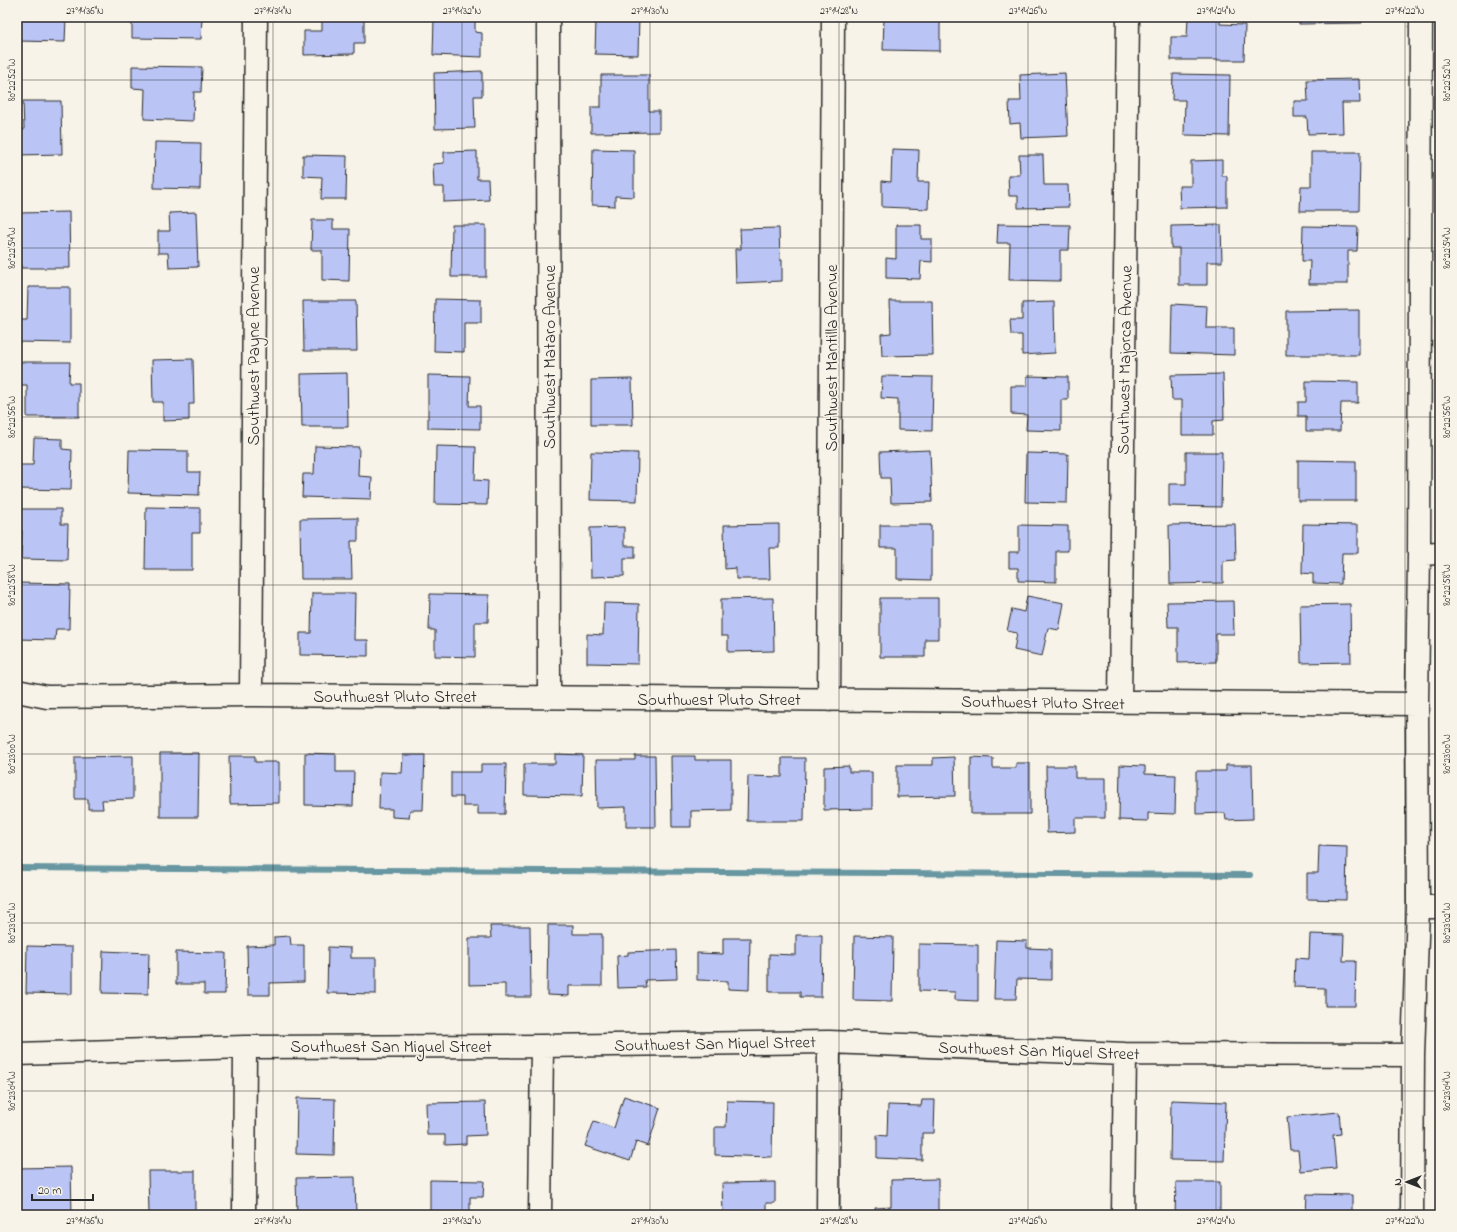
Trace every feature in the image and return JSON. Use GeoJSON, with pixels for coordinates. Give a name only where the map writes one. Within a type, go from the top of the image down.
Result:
{"type":"FeatureCollection","features":[{"type":"Feature","properties":{"kind":"street","name":"Southwest Payne Avenue"},"geometry":{"type":"LineString","coordinates":[[251,695],[256,17]]}},
{"type":"Feature","properties":{"kind":"street","name":"Southwest Mataro Avenue"},"geometry":{"type":"LineString","coordinates":[[548,17],[549,698]]}},
{"type":"Feature","properties":{"kind":"street","name":"Southwest Mantilla Avenue"},"geometry":{"type":"LineString","coordinates":[[829,700],[833,17]]}},
{"type":"Feature","properties":{"kind":"street","name":"Southwest Majorca Avenue"},"geometry":{"type":"LineString","coordinates":[[1120,702],[1128,17]]}},
{"type":"Feature","properties":{"kind":"street"},"geometry":{"type":"LineString","coordinates":[[1412,1215],[1412,1055],[1418,907],[1417,704],[1430,553],[1421,17]]}},
{"type":"Feature","properties":{"kind":"street","name":"Southwest Pluto Street"},"geometry":{"type":"LineString","coordinates":[[19,692],[47,697],[251,695],[1417,704]]}},
{"type":"Feature","properties":{"kind":"street"},"geometry":{"type":"LineString","coordinates":[[1418,907],[1440,907]]}},
{"type":"Feature","properties":{"kind":"street"},"geometry":{"type":"LineString","coordinates":[[828,1215],[829,1042]]}},
{"type":"Feature","properties":{"kind":"street","name":"Southwest San Miguel Street"},"geometry":{"type":"LineString","coordinates":[[17,1054],[245,1047],[542,1046],[829,1042],[1125,1054],[1412,1055]]}},
{"type":"Feature","properties":{"kind":"street"},"geometry":{"type":"LineString","coordinates":[[540,1215],[542,1046]]}},
{"type":"Feature","properties":{"kind":"street"},"geometry":{"type":"LineString","coordinates":[[244,1215],[245,1047]]}},
{"type":"Feature","properties":{"kind":"street"},"geometry":{"type":"LineString","coordinates":[[1123,1215],[1125,1054]]}},
{"type":"Feature","properties":{"kind":"building"},"geometry":{"type":"Polygon","coordinates":[[[19,17],[66,18],[65,42],[18,41],[19,17]]]}},
{"type":"Feature","properties":{"kind":"building"},"geometry":{"type":"Polygon","coordinates":[[[132,17],[202,17],[201,39],[132,38],[132,17]]]}},
{"type":"Feature","properties":{"kind":"building"},"geometry":{"type":"Polygon","coordinates":[[[322,17],[364,17],[364,43],[354,43],[354,54],[304,55],[304,31],[322,31],[322,17]]]}},
{"type":"Feature","properties":{"kind":"building"},"geometry":{"type":"Polygon","coordinates":[[[434,17],[475,17],[475,32],[482,33],[482,57],[433,55],[434,17]]]}},
{"type":"Feature","properties":{"kind":"building"},"geometry":{"type":"Polygon","coordinates":[[[596,17],[639,17],[638,55],[595,54],[596,17]]]}},
{"type":"Feature","properties":{"kind":"building"},"geometry":{"type":"Polygon","coordinates":[[[884,17],[940,17],[940,51],[883,50],[884,17]]]}},
{"type":"Feature","properties":{"kind":"building"},"geometry":{"type":"Polygon","coordinates":[[[1188,17],[1220,17],[1220,24],[1245,25],[1244,60],[1171,60],[1171,37],[1187,37],[1188,17]]]}},
{"type":"Feature","properties":{"kind":"building"},"geometry":{"type":"Polygon","coordinates":[[[1299,17],[1361,17],[1362,23],[1299,24],[1299,17]]]}},
{"type":"Feature","properties":{"kind":"building"},"geometry":{"type":"Polygon","coordinates":[[[132,66],[202,67],[201,92],[194,92],[193,121],[144,119],[145,89],[132,88],[132,66]]]}},
{"type":"Feature","properties":{"kind":"building"},"geometry":{"type":"Polygon","coordinates":[[[482,71],[482,96],[474,96],[475,128],[435,129],[434,73],[482,71]]]}},
{"type":"Feature","properties":{"kind":"building"},"geometry":{"type":"Polygon","coordinates":[[[1065,73],[1068,136],[1021,138],[1020,123],[1010,124],[1009,101],[1021,101],[1020,75],[1065,73]]]}},
{"type":"Feature","properties":{"kind":"building"},"geometry":{"type":"Polygon","coordinates":[[[1173,74],[1230,75],[1229,136],[1184,135],[1185,100],[1172,100],[1173,74]]]}},
{"type":"Feature","properties":{"kind":"building"},"geometry":{"type":"Polygon","coordinates":[[[601,75],[649,75],[649,111],[659,111],[659,132],[591,133],[591,107],[601,107],[601,75]]]}},
{"type":"Feature","properties":{"kind":"building"},"geometry":{"type":"Polygon","coordinates":[[[1359,79],[1360,103],[1342,103],[1343,133],[1308,134],[1307,117],[1294,117],[1294,101],[1308,101],[1307,80],[1359,79]]]}},
{"type":"Feature","properties":{"kind":"building"},"geometry":{"type":"Polygon","coordinates":[[[23,101],[61,101],[62,154],[17,155],[17,130],[24,130],[23,101]]]}},
{"type":"Feature","properties":{"kind":"building"},"geometry":{"type":"Polygon","coordinates":[[[155,142],[201,143],[200,189],[154,188],[155,142]]]}},
{"type":"Feature","properties":{"kind":"building"},"geometry":{"type":"Polygon","coordinates":[[[593,149],[634,150],[634,197],[615,196],[615,206],[592,205],[593,149]]]}},
{"type":"Feature","properties":{"kind":"building"},"geometry":{"type":"Polygon","coordinates":[[[892,149],[919,150],[918,182],[929,182],[928,209],[882,207],[882,181],[891,182],[892,149]]]}},
{"type":"Feature","properties":{"kind":"building"},"geometry":{"type":"Polygon","coordinates":[[[477,151],[477,179],[488,179],[489,200],[444,202],[444,187],[434,187],[433,164],[444,163],[444,152],[477,151]]]}},
{"type":"Feature","properties":{"kind":"building"},"geometry":{"type":"Polygon","coordinates":[[[1311,152],[1360,152],[1359,211],[1300,211],[1301,186],[1311,186],[1311,152]]]}},
{"type":"Feature","properties":{"kind":"building"},"geometry":{"type":"Polygon","coordinates":[[[303,155],[347,156],[346,199],[321,199],[322,177],[303,176],[303,155]]]}},
{"type":"Feature","properties":{"kind":"building"},"geometry":{"type":"Polygon","coordinates":[[[1019,155],[1043,155],[1044,185],[1068,185],[1069,207],[1018,208],[1018,196],[1009,196],[1008,175],[1020,175],[1019,155]]]}},
{"type":"Feature","properties":{"kind":"building"},"geometry":{"type":"Polygon","coordinates":[[[1222,160],[1222,176],[1227,176],[1227,207],[1180,208],[1179,186],[1191,186],[1191,161],[1222,160]]]}},
{"type":"Feature","properties":{"kind":"building"},"geometry":{"type":"Polygon","coordinates":[[[69,212],[70,268],[21,268],[21,234],[17,234],[17,213],[69,212]]]}},
{"type":"Feature","properties":{"kind":"building"},"geometry":{"type":"Polygon","coordinates":[[[196,212],[198,267],[169,268],[168,253],[158,253],[158,231],[170,231],[169,213],[196,212]]]}},
{"type":"Feature","properties":{"kind":"building"},"geometry":{"type":"Polygon","coordinates":[[[312,220],[333,220],[333,229],[350,229],[349,281],[322,280],[322,250],[311,250],[312,220]]]}},
{"type":"Feature","properties":{"kind":"building"},"geometry":{"type":"Polygon","coordinates":[[[998,224],[1070,225],[1069,250],[1060,250],[1060,281],[1009,280],[1010,243],[997,243],[998,224]]]}},
{"type":"Feature","properties":{"kind":"building"},"geometry":{"type":"Polygon","coordinates":[[[452,225],[486,225],[486,277],[451,277],[452,225]]]}},
{"type":"Feature","properties":{"kind":"building"},"geometry":{"type":"Polygon","coordinates":[[[896,225],[921,225],[921,239],[932,239],[932,262],[921,261],[920,279],[886,278],[886,258],[896,259],[896,225]]]}},
{"type":"Feature","properties":{"kind":"building"},"geometry":{"type":"Polygon","coordinates":[[[1221,225],[1222,262],[1207,262],[1207,285],[1179,285],[1179,248],[1171,248],[1171,226],[1221,225]]]}},
{"type":"Feature","properties":{"kind":"building"},"geometry":{"type":"Polygon","coordinates":[[[1303,226],[1358,227],[1357,251],[1348,251],[1348,284],[1309,284],[1310,261],[1302,261],[1303,226]]]}},
{"type":"Feature","properties":{"kind":"building"},"geometry":{"type":"Polygon","coordinates":[[[779,228],[782,281],[736,283],[735,249],[741,249],[740,229],[779,228]]]}},
{"type":"Feature","properties":{"kind":"building"},"geometry":{"type":"Polygon","coordinates":[[[28,287],[70,287],[70,343],[17,342],[17,320],[27,320],[28,287]]]}},
{"type":"Feature","properties":{"kind":"building"},"geometry":{"type":"Polygon","coordinates":[[[435,299],[481,300],[481,323],[464,323],[464,352],[434,351],[435,299]]]}},
{"type":"Feature","properties":{"kind":"building"},"geometry":{"type":"Polygon","coordinates":[[[303,301],[356,301],[357,351],[304,351],[303,301]]]}},
{"type":"Feature","properties":{"kind":"building"},"geometry":{"type":"Polygon","coordinates":[[[890,301],[932,301],[933,355],[882,356],[881,334],[891,333],[890,301]]]}},
{"type":"Feature","properties":{"kind":"building"},"geometry":{"type":"Polygon","coordinates":[[[1054,302],[1055,353],[1022,355],[1022,335],[1011,335],[1010,320],[1022,320],[1022,303],[1054,302]]]}},
{"type":"Feature","properties":{"kind":"building"},"geometry":{"type":"Polygon","coordinates":[[[1172,304],[1207,306],[1206,328],[1234,328],[1234,355],[1171,353],[1172,304]]]}},
{"type":"Feature","properties":{"kind":"building"},"geometry":{"type":"Polygon","coordinates":[[[1359,310],[1359,355],[1286,355],[1286,311],[1359,310]]]}},
{"type":"Feature","properties":{"kind":"building"},"geometry":{"type":"Polygon","coordinates":[[[193,359],[194,404],[189,404],[189,420],[163,421],[163,402],[153,402],[152,360],[193,359]]]}},
{"type":"Feature","properties":{"kind":"building"},"geometry":{"type":"Polygon","coordinates":[[[17,362],[70,362],[69,383],[79,383],[79,417],[27,417],[27,385],[17,385],[17,362]]]}},
{"type":"Feature","properties":{"kind":"building"},"geometry":{"type":"Polygon","coordinates":[[[347,373],[348,427],[302,427],[301,374],[347,373]]]}},
{"type":"Feature","properties":{"kind":"building"},"geometry":{"type":"Polygon","coordinates":[[[1223,374],[1224,420],[1213,421],[1213,435],[1182,435],[1182,400],[1172,400],[1171,375],[1223,374]]]}},
{"type":"Feature","properties":{"kind":"building"},"geometry":{"type":"Polygon","coordinates":[[[428,375],[470,376],[469,406],[480,406],[480,429],[428,428],[428,375]]]}},
{"type":"Feature","properties":{"kind":"building"},"geometry":{"type":"Polygon","coordinates":[[[882,376],[933,377],[932,431],[898,430],[898,399],[881,398],[882,376]]]}},
{"type":"Feature","properties":{"kind":"building"},"geometry":{"type":"Polygon","coordinates":[[[1027,376],[1068,377],[1068,400],[1061,400],[1061,431],[1026,430],[1027,415],[1011,414],[1011,386],[1027,386],[1027,376]]]}},
{"type":"Feature","properties":{"kind":"building"},"geometry":{"type":"Polygon","coordinates":[[[632,379],[633,425],[591,425],[591,380],[632,379]]]}},
{"type":"Feature","properties":{"kind":"building"},"geometry":{"type":"Polygon","coordinates":[[[1306,381],[1358,382],[1358,403],[1341,403],[1340,431],[1306,431],[1306,416],[1298,416],[1298,402],[1306,402],[1306,381]]]}},
{"type":"Feature","properties":{"kind":"building"},"geometry":{"type":"Polygon","coordinates":[[[34,438],[62,439],[62,449],[72,450],[71,490],[17,489],[17,465],[33,465],[34,438]]]}},
{"type":"Feature","properties":{"kind":"building"},"geometry":{"type":"Polygon","coordinates":[[[315,446],[359,447],[358,476],[372,477],[371,499],[302,497],[303,474],[314,474],[315,446]]]}},
{"type":"Feature","properties":{"kind":"building"},"geometry":{"type":"Polygon","coordinates":[[[436,446],[476,447],[475,480],[488,481],[487,505],[435,504],[436,446]]]}},
{"type":"Feature","properties":{"kind":"building"},"geometry":{"type":"Polygon","coordinates":[[[129,450],[188,451],[188,472],[200,472],[199,495],[128,493],[129,450]]]}},
{"type":"Feature","properties":{"kind":"building"},"geometry":{"type":"Polygon","coordinates":[[[930,450],[932,502],[891,503],[890,478],[881,478],[880,452],[930,450]]]}},
{"type":"Feature","properties":{"kind":"building"},"geometry":{"type":"Polygon","coordinates":[[[591,452],[638,453],[637,501],[590,500],[591,452]]]}},
{"type":"Feature","properties":{"kind":"building"},"geometry":{"type":"Polygon","coordinates":[[[1186,452],[1222,452],[1221,507],[1169,506],[1169,484],[1186,484],[1186,452]]]}},
{"type":"Feature","properties":{"kind":"building"},"geometry":{"type":"Polygon","coordinates":[[[1026,453],[1068,454],[1067,503],[1025,502],[1026,453]]]}},
{"type":"Feature","properties":{"kind":"building"},"geometry":{"type":"Polygon","coordinates":[[[1298,460],[1356,461],[1356,501],[1298,501],[1298,460]]]}},
{"type":"Feature","properties":{"kind":"building"},"geometry":{"type":"Polygon","coordinates":[[[146,507],[200,508],[200,533],[192,533],[192,570],[145,570],[146,507]]]}},
{"type":"Feature","properties":{"kind":"building"},"geometry":{"type":"Polygon","coordinates":[[[17,509],[61,509],[61,524],[68,524],[67,560],[21,559],[22,531],[17,531],[17,509]]]}},
{"type":"Feature","properties":{"kind":"building"},"geometry":{"type":"Polygon","coordinates":[[[358,518],[358,541],[351,541],[352,579],[301,579],[300,519],[358,518]]]}},
{"type":"Feature","properties":{"kind":"building"},"geometry":{"type":"Polygon","coordinates":[[[779,524],[779,548],[769,548],[770,579],[736,579],[736,568],[725,569],[724,525],[779,524]]]}},
{"type":"Feature","properties":{"kind":"building"},"geometry":{"type":"Polygon","coordinates":[[[1235,524],[1236,560],[1223,561],[1223,583],[1170,584],[1169,525],[1235,524]]]}},
{"type":"Feature","properties":{"kind":"building"},"geometry":{"type":"Polygon","coordinates":[[[1303,524],[1358,525],[1358,553],[1342,553],[1341,584],[1313,583],[1313,574],[1302,573],[1303,524]]]}},
{"type":"Feature","properties":{"kind":"building"},"geometry":{"type":"Polygon","coordinates":[[[880,525],[931,525],[931,580],[897,579],[897,548],[880,548],[880,525]]]}},
{"type":"Feature","properties":{"kind":"building"},"geometry":{"type":"Polygon","coordinates":[[[1019,525],[1068,526],[1068,551],[1056,551],[1056,582],[1018,581],[1018,568],[1009,568],[1009,552],[1019,552],[1019,525]]]}},
{"type":"Feature","properties":{"kind":"building"},"geometry":{"type":"Polygon","coordinates":[[[624,527],[624,546],[635,546],[635,558],[624,558],[624,576],[591,577],[590,528],[624,527]]]}},
{"type":"Feature","properties":{"kind":"building"},"geometry":{"type":"Polygon","coordinates":[[[17,583],[70,584],[69,629],[56,629],[55,640],[17,639],[17,583]]]}},
{"type":"Feature","properties":{"kind":"building"},"geometry":{"type":"Polygon","coordinates":[[[312,593],[355,593],[354,640],[368,640],[368,656],[300,655],[300,633],[311,633],[312,593]]]}},
{"type":"Feature","properties":{"kind":"building"},"geometry":{"type":"Polygon","coordinates":[[[430,594],[489,595],[488,622],[475,622],[475,657],[435,656],[435,630],[429,630],[430,594]]]}},
{"type":"Feature","properties":{"kind":"building"},"geometry":{"type":"Polygon","coordinates":[[[1027,596],[1064,603],[1059,630],[1048,628],[1042,656],[1014,650],[1017,633],[1007,631],[1012,609],[1024,612],[1027,596]]]}},
{"type":"Feature","properties":{"kind":"building"},"geometry":{"type":"Polygon","coordinates":[[[773,598],[774,651],[728,652],[728,636],[721,636],[721,599],[773,598]]]}},
{"type":"Feature","properties":{"kind":"building"},"geometry":{"type":"Polygon","coordinates":[[[880,598],[938,598],[938,639],[925,639],[925,657],[880,657],[880,598]]]}},
{"type":"Feature","properties":{"kind":"building"},"geometry":{"type":"Polygon","coordinates":[[[1233,601],[1234,634],[1216,634],[1216,662],[1178,663],[1178,627],[1168,627],[1167,602],[1233,601]]]}},
{"type":"Feature","properties":{"kind":"building"},"geometry":{"type":"Polygon","coordinates":[[[604,603],[639,604],[638,664],[587,663],[587,634],[603,635],[604,603]]]}},
{"type":"Feature","properties":{"kind":"building"},"geometry":{"type":"Polygon","coordinates":[[[1350,604],[1351,662],[1301,663],[1300,605],[1350,604]]]}},
{"type":"Feature","properties":{"kind":"building"},"geometry":{"type":"Polygon","coordinates":[[[160,753],[199,753],[198,817],[160,817],[160,753]]]}},
{"type":"Feature","properties":{"kind":"building"},"geometry":{"type":"Polygon","coordinates":[[[305,753],[336,754],[336,772],[354,772],[353,806],[305,805],[305,753]]]}},
{"type":"Feature","properties":{"kind":"building"},"geometry":{"type":"Polygon","coordinates":[[[555,754],[583,755],[582,796],[524,795],[524,764],[555,764],[555,754]]]}},
{"type":"Feature","properties":{"kind":"building"},"geometry":{"type":"Polygon","coordinates":[[[403,755],[425,755],[423,810],[410,810],[409,818],[392,817],[392,809],[379,809],[380,772],[402,773],[403,755]]]}},
{"type":"Feature","properties":{"kind":"building"},"geometry":{"type":"Polygon","coordinates":[[[133,756],[133,799],[102,800],[103,809],[88,809],[88,799],[75,799],[75,757],[133,756]]]}},
{"type":"Feature","properties":{"kind":"building"},"geometry":{"type":"Polygon","coordinates":[[[229,756],[255,756],[255,762],[279,762],[279,803],[230,804],[229,756]]]}},
{"type":"Feature","properties":{"kind":"building"},"geometry":{"type":"Polygon","coordinates":[[[635,756],[655,756],[656,827],[626,827],[626,807],[597,808],[596,760],[635,760],[635,756]]]}},
{"type":"Feature","properties":{"kind":"building"},"geometry":{"type":"Polygon","coordinates":[[[671,756],[695,756],[695,760],[731,760],[731,810],[691,811],[691,827],[672,827],[671,756]]]}},
{"type":"Feature","properties":{"kind":"building"},"geometry":{"type":"Polygon","coordinates":[[[954,757],[955,796],[897,797],[897,765],[933,765],[933,758],[954,757]]]}},
{"type":"Feature","properties":{"kind":"building"},"geometry":{"type":"Polygon","coordinates":[[[971,757],[993,758],[993,768],[1016,768],[1016,763],[1030,763],[1030,814],[971,814],[971,757]]]}},
{"type":"Feature","properties":{"kind":"building"},"geometry":{"type":"Polygon","coordinates":[[[782,758],[805,758],[804,821],[747,821],[748,776],[782,777],[782,758]]]}},
{"type":"Feature","properties":{"kind":"building"},"geometry":{"type":"Polygon","coordinates":[[[481,764],[506,764],[505,814],[478,814],[478,806],[463,806],[463,797],[451,797],[451,772],[481,772],[481,764]]]}},
{"type":"Feature","properties":{"kind":"building"},"geometry":{"type":"Polygon","coordinates":[[[1120,765],[1145,766],[1145,774],[1176,775],[1175,814],[1148,813],[1148,821],[1119,820],[1120,765]]]}},
{"type":"Feature","properties":{"kind":"building"},"geometry":{"type":"Polygon","coordinates":[[[1226,765],[1252,765],[1253,819],[1226,820],[1225,813],[1196,814],[1196,771],[1226,771],[1226,765]]]}},
{"type":"Feature","properties":{"kind":"building"},"geometry":{"type":"Polygon","coordinates":[[[849,766],[849,772],[872,772],[872,809],[824,810],[824,767],[849,766]]]}},
{"type":"Feature","properties":{"kind":"building"},"geometry":{"type":"Polygon","coordinates":[[[1046,766],[1075,766],[1075,778],[1105,778],[1105,818],[1075,818],[1075,832],[1047,833],[1046,766]]]}},
{"type":"Feature","properties":{"kind":"building"},"geometry":{"type":"Polygon","coordinates":[[[1319,846],[1347,847],[1346,900],[1307,899],[1307,873],[1318,873],[1319,846]]]}},
{"type":"Feature","properties":{"kind":"building"},"geometry":{"type":"Polygon","coordinates":[[[548,925],[573,925],[573,934],[602,934],[602,986],[569,986],[569,996],[547,995],[548,925]]]}},
{"type":"Feature","properties":{"kind":"building"},"geometry":{"type":"Polygon","coordinates":[[[490,926],[530,926],[531,997],[505,997],[505,984],[469,985],[469,938],[491,938],[490,926]]]}},
{"type":"Feature","properties":{"kind":"building"},"geometry":{"type":"Polygon","coordinates":[[[1310,934],[1344,935],[1343,961],[1356,961],[1355,1006],[1325,1006],[1325,988],[1294,987],[1295,958],[1309,959],[1310,934]]]}},
{"type":"Feature","properties":{"kind":"building"},"geometry":{"type":"Polygon","coordinates":[[[796,935],[822,935],[821,997],[800,997],[800,992],[769,992],[769,954],[796,955],[796,935]]]}},
{"type":"Feature","properties":{"kind":"building"},"geometry":{"type":"Polygon","coordinates":[[[290,936],[291,945],[304,945],[304,982],[270,983],[270,995],[248,995],[247,946],[274,945],[274,937],[290,936]]]}},
{"type":"Feature","properties":{"kind":"building"},"geometry":{"type":"Polygon","coordinates":[[[854,936],[893,937],[892,1001],[853,1000],[854,936]]]}},
{"type":"Feature","properties":{"kind":"building"},"geometry":{"type":"Polygon","coordinates":[[[723,938],[750,938],[749,990],[728,989],[728,981],[697,980],[697,953],[723,954],[723,938]]]}},
{"type":"Feature","properties":{"kind":"building"},"geometry":{"type":"Polygon","coordinates":[[[996,940],[1027,941],[1027,948],[1051,949],[1051,980],[1017,979],[1016,999],[994,999],[996,940]]]}},
{"type":"Feature","properties":{"kind":"building"},"geometry":{"type":"Polygon","coordinates":[[[919,944],[978,945],[978,1001],[955,1000],[955,992],[919,991],[919,944]]]}},
{"type":"Feature","properties":{"kind":"building"},"geometry":{"type":"Polygon","coordinates":[[[27,946],[72,947],[72,994],[26,993],[27,946]]]}},
{"type":"Feature","properties":{"kind":"building"},"geometry":{"type":"Polygon","coordinates":[[[328,947],[351,948],[351,958],[376,958],[376,994],[327,993],[328,947]]]}},
{"type":"Feature","properties":{"kind":"building"},"geometry":{"type":"Polygon","coordinates":[[[676,950],[677,979],[645,980],[646,987],[618,988],[617,956],[628,955],[628,952],[676,950]]]}},
{"type":"Feature","properties":{"kind":"building"},"geometry":{"type":"Polygon","coordinates":[[[103,951],[149,953],[148,994],[102,993],[103,951]]]}},
{"type":"Feature","properties":{"kind":"building"},"geometry":{"type":"Polygon","coordinates":[[[176,952],[226,953],[225,994],[204,994],[204,984],[176,984],[176,952]]]}},
{"type":"Feature","properties":{"kind":"building"},"geometry":{"type":"Polygon","coordinates":[[[624,1096],[660,1108],[648,1146],[636,1142],[630,1161],[585,1146],[594,1121],[614,1128],[624,1096]]]}},
{"type":"Feature","properties":{"kind":"building"},"geometry":{"type":"Polygon","coordinates":[[[297,1098],[335,1099],[334,1155],[296,1154],[297,1098]]]}},
{"type":"Feature","properties":{"kind":"building"},"geometry":{"type":"Polygon","coordinates":[[[922,1100],[935,1100],[934,1133],[922,1133],[922,1160],[877,1158],[877,1135],[887,1136],[888,1105],[921,1106],[922,1100]]]}},
{"type":"Feature","properties":{"kind":"building"},"geometry":{"type":"Polygon","coordinates":[[[1171,1100],[1226,1102],[1224,1161],[1170,1160],[1171,1100]]]}},
{"type":"Feature","properties":{"kind":"building"},"geometry":{"type":"Polygon","coordinates":[[[727,1101],[773,1102],[772,1157],[715,1155],[715,1127],[726,1127],[727,1101]]]}},
{"type":"Feature","properties":{"kind":"building"},"geometry":{"type":"Polygon","coordinates":[[[485,1102],[486,1135],[466,1136],[466,1144],[445,1145],[445,1135],[427,1135],[426,1103],[485,1102]]]}},
{"type":"Feature","properties":{"kind":"building"},"geometry":{"type":"Polygon","coordinates":[[[1339,1112],[1341,1134],[1333,1135],[1336,1168],[1300,1171],[1298,1150],[1290,1150],[1287,1117],[1339,1112]]]}},
{"type":"Feature","properties":{"kind":"building"},"geometry":{"type":"Polygon","coordinates":[[[71,1167],[72,1215],[17,1215],[17,1168],[71,1167]]]}},
{"type":"Feature","properties":{"kind":"building"},"geometry":{"type":"Polygon","coordinates":[[[148,1171],[195,1171],[195,1215],[149,1215],[148,1171]]]}},
{"type":"Feature","properties":{"kind":"building"},"geometry":{"type":"Polygon","coordinates":[[[355,1177],[356,1215],[297,1215],[296,1178],[355,1177]]]}},
{"type":"Feature","properties":{"kind":"building"},"geometry":{"type":"Polygon","coordinates":[[[938,1179],[938,1215],[875,1215],[875,1208],[891,1207],[891,1180],[938,1179]]]}},
{"type":"Feature","properties":{"kind":"building"},"geometry":{"type":"Polygon","coordinates":[[[430,1180],[484,1181],[483,1197],[470,1197],[470,1215],[430,1215],[430,1180]]]}},
{"type":"Feature","properties":{"kind":"building"},"geometry":{"type":"Polygon","coordinates":[[[775,1182],[775,1203],[766,1203],[766,1215],[723,1215],[722,1183],[775,1182]]]}},
{"type":"Feature","properties":{"kind":"building"},"geometry":{"type":"Polygon","coordinates":[[[1176,1182],[1220,1182],[1220,1213],[1210,1213],[1210,1215],[1175,1215],[1176,1182]]]}},
{"type":"Feature","properties":{"kind":"building"},"geometry":{"type":"Polygon","coordinates":[[[1307,1194],[1352,1195],[1352,1215],[1306,1215],[1307,1194]]]}},
{"type":"Feature","properties":{"kind":"waterway"},"geometry":{"type":"LineString","coordinates":[[17,868],[1250,875]]}}]}
